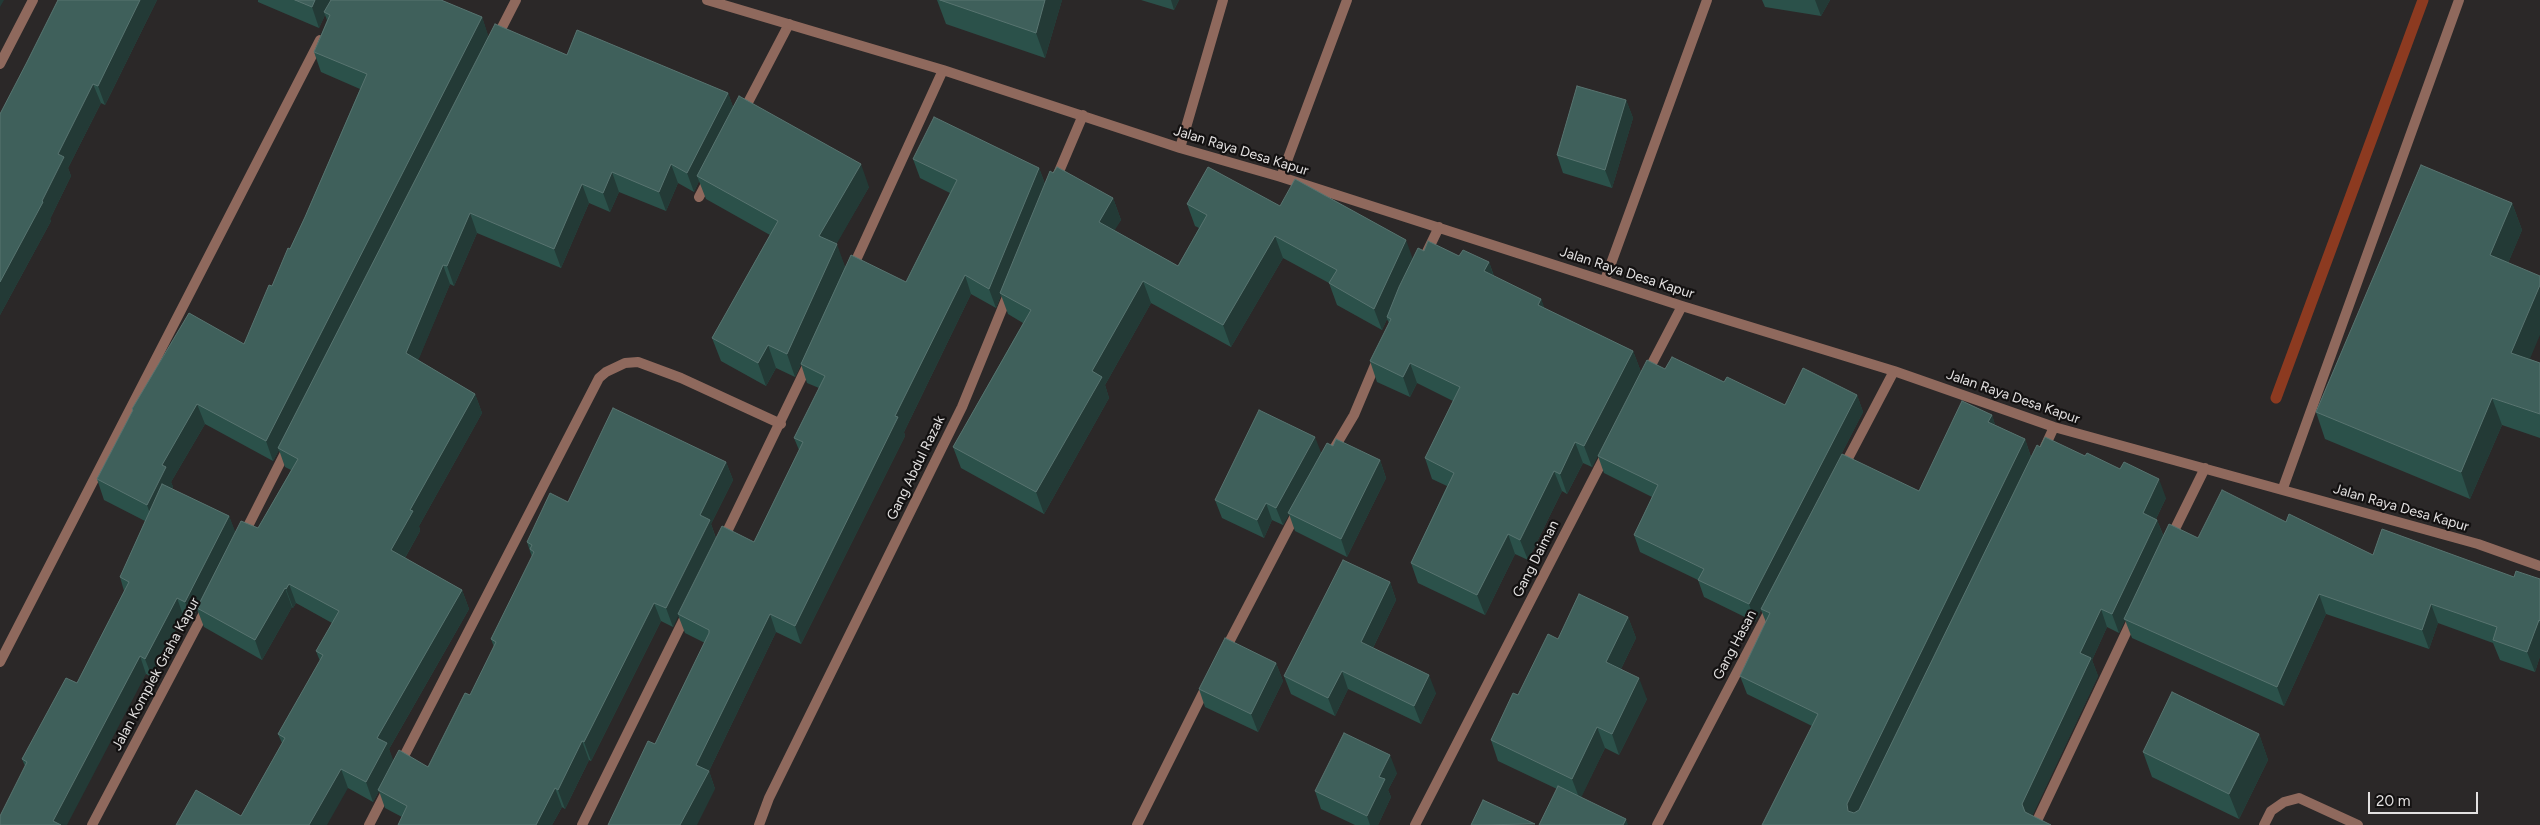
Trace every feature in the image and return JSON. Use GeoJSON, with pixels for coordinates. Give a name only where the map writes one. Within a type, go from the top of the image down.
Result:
{"type":"FeatureCollection","features":[{"type":"Feature","properties":{"kind":"street"},"geometry":{"type":"LineString","coordinates":[[0,64],[33,0]]}},
{"type":"Feature","properties":{"kind":"street"},"geometry":{"type":"LineString","coordinates":[[489,53],[516,0]]}},
{"type":"Feature","properties":{"kind":"street","name":"Jalan Raya Desa Kapur"},"geometry":{"type":"LineString","coordinates":[[707,0],[943,70],[1180,148],[1281,177],[1682,306],[1894,371],[2054,427],[2283,488],[2478,544],[2540,566]]}},
{"type":"Feature","properties":{"kind":"street"},"geometry":{"type":"LineString","coordinates":[[1180,148],[1223,0]]}},
{"type":"Feature","properties":{"kind":"street"},"geometry":{"type":"LineString","coordinates":[[1281,177],[1348,0]]}},
{"type":"Feature","properties":{"kind":"street"},"geometry":{"type":"LineString","coordinates":[[1605,280],[1708,0]]}},
{"type":"Feature","properties":{"kind":"street"},"geometry":{"type":"LineString","coordinates":[[2283,488],[2459,0]]}},
{"type":"Feature","properties":{"kind":"street"},"geometry":{"type":"LineString","coordinates":[[739,120],[789,24]]}},
{"type":"Feature","properties":{"kind":"street"},"geometry":{"type":"LineString","coordinates":[[0,662],[327,26]]}},
{"type":"Feature","properties":{"kind":"street"},"geometry":{"type":"LineString","coordinates":[[847,278],[943,70]]}},
{"type":"Feature","properties":{"kind":"street"},"geometry":{"type":"LineString","coordinates":[[1052,188],[1082,115]]}},
{"type":"Feature","properties":{"kind":"street"},"geometry":{"type":"LineString","coordinates":[[698,198],[712,172]]}},
{"type":"Feature","properties":{"kind":"street"},"geometry":{"type":"LineString","coordinates":[[1422,262],[1439,227]]}},
{"type":"Feature","properties":{"kind":"street","name":"Gang Abdul Razak"},"geometry":{"type":"LineString","coordinates":[[759,825],[769,798],[962,407],[1014,279]]}},
{"type":"Feature","properties":{"kind":"street"},"geometry":{"type":"LineString","coordinates":[[1641,385],[1682,306]]}},
{"type":"Feature","properties":{"kind":"street"},"geometry":{"type":"LineString","coordinates":[[719,548],[781,424],[814,351]]}},
{"type":"Feature","properties":{"kind":"street"},"geometry":{"type":"LineString","coordinates":[[1325,463],[1354,415],[1381,351]]}},
{"type":"Feature","properties":{"kind":"street"},"geometry":{"type":"LineString","coordinates":[[369,825],[599,378],[625,362],[638,362],[681,378],[781,424]]}},
{"type":"Feature","properties":{"kind":"street"},"geometry":{"type":"LineString","coordinates":[[1839,476],[1894,371]]}},
{"type":"Feature","properties":{"kind":"street"},"geometry":{"type":"LineString","coordinates":[[2038,461],[2054,427]]}},
{"type":"Feature","properties":{"kind":"street","name":"Gang Daiman"},"geometry":{"type":"LineString","coordinates":[[1416,825],[1614,438]]}},
{"type":"Feature","properties":{"kind":"street"},"geometry":{"type":"LineString","coordinates":[[236,548],[291,442]]}},
{"type":"Feature","properties":{"kind":"street"},"geometry":{"type":"LineString","coordinates":[[2167,546],[2205,468]]}},
{"type":"Feature","properties":{"kind":"street"},"geometry":{"type":"LineString","coordinates":[[1221,658],[1259,590],[1302,504]]}},
{"type":"Feature","properties":{"kind":"street","name":"Gang Hasan"},"geometry":{"type":"LineString","coordinates":[[1656,825],[1775,598]]}},
{"type":"Feature","properties":{"kind":"street","name":"Jalan Komplek Graha Kapur"},"geometry":{"type":"LineString","coordinates":[[92,825],[209,601]]}},
{"type":"Feature","properties":{"kind":"street"},"geometry":{"type":"LineString","coordinates":[[582,825],[692,602]]}},
{"type":"Feature","properties":{"kind":"street"},"geometry":{"type":"LineString","coordinates":[[2034,825],[2138,606]]}},
{"type":"Feature","properties":{"kind":"street"},"geometry":{"type":"LineString","coordinates":[[1137,825],[1212,675]]}},
{"type":"Feature","properties":{"kind":"street"},"geometry":{"type":"LineString","coordinates":[[2264,825],[2272,811],[2284,802],[2299,798],[2358,825]]}},
{"type":"Feature","properties":{"kind":"building"},"geometry":{"type":"Polygon","coordinates":[[[58,0],[140,0],[98,86],[93,84],[58,154],[64,157],[43,202],[0,282],[0,114],[58,0]]]}},
{"type":"Feature","properties":{"kind":"building"},"geometry":{"type":"Polygon","coordinates":[[[295,0],[315,0],[312,7],[295,0]]]}},
{"type":"Feature","properties":{"kind":"building"},"geometry":{"type":"Polygon","coordinates":[[[331,0],[441,0],[482,17],[266,441],[197,404],[162,465],[166,467],[147,505],[97,479],[132,409],[189,313],[244,344],[269,285],[272,286],[288,248],[290,249],[305,217],[367,74],[314,52],[330,15],[324,12],[331,0]]]}},
{"type":"Feature","properties":{"kind":"building"},"geometry":{"type":"Polygon","coordinates":[[[940,0],[1045,0],[1036,33],[940,0]]]}},
{"type":"Feature","properties":{"kind":"building"},"geometry":{"type":"Polygon","coordinates":[[[495,24],[567,55],[577,30],[728,93],[687,173],[671,164],[659,192],[612,172],[603,193],[582,184],[554,249],[470,213],[447,266],[443,265],[406,353],[475,394],[410,510],[413,511],[391,550],[462,590],[377,738],[387,743],[366,782],[341,769],[309,825],[176,825],[196,790],[241,816],[285,738],[278,734],[323,655],[316,651],[339,611],[289,584],[255,640],[197,608],[241,521],[258,528],[298,459],[278,448],[495,24]]]}},
{"type":"Feature","properties":{"kind":"building"},"geometry":{"type":"Polygon","coordinates":[[[1577,86],[1626,100],[1605,170],[1557,155],[1577,86]]]}},
{"type":"Feature","properties":{"kind":"building"},"geometry":{"type":"Polygon","coordinates":[[[739,96],[861,164],[819,236],[837,244],[787,354],[768,345],[758,363],[712,338],[778,221],[697,176],[739,96]]]}},
{"type":"Feature","properties":{"kind":"building"},"geometry":{"type":"Polygon","coordinates":[[[934,117],[1039,168],[989,289],[965,275],[895,416],[898,417],[795,626],[770,614],[696,765],[709,771],[680,825],[608,825],[648,741],[655,744],[709,633],[709,630],[678,614],[722,526],[754,542],[803,442],[794,438],[825,376],[801,364],[851,255],[906,282],[957,180],[913,159],[934,117]]]}},
{"type":"Feature","properties":{"kind":"building"},"geometry":{"type":"Polygon","coordinates":[[[2421,165],[2512,203],[2490,255],[2540,276],[2540,285],[2511,353],[2540,363],[2540,414],[2492,398],[2461,472],[2316,412],[2421,165]]]}},
{"type":"Feature","properties":{"kind":"building"},"geometry":{"type":"Polygon","coordinates":[[[1057,167],[1113,198],[1099,222],[1178,266],[1207,215],[1187,204],[1208,167],[1280,206],[1295,179],[1406,240],[1374,309],[1329,283],[1337,270],[1275,236],[1223,325],[1143,281],[1092,371],[1102,377],[1036,492],[953,447],[1031,310],[1000,293],[1050,171],[1053,173],[1057,167]]]}},
{"type":"Feature","properties":{"kind":"building"},"geometry":{"type":"Polygon","coordinates":[[[1428,241],[1459,256],[1463,250],[1489,262],[1484,271],[1541,299],[1538,305],[1633,351],[1584,446],[1575,442],[1560,474],[1554,471],[1520,540],[1508,534],[1477,595],[1411,563],[1454,473],[1425,458],[1460,387],[1410,363],[1403,377],[1370,361],[1391,319],[1387,317],[1399,287],[1418,248],[1424,251],[1428,241]]]}},
{"type":"Feature","properties":{"kind":"building"},"geometry":{"type":"Polygon","coordinates":[[[1672,357],[1724,382],[1727,377],[1785,405],[1803,368],[1857,395],[1749,604],[1698,580],[1704,569],[1634,535],[1658,485],[1598,456],[1647,360],[1665,369],[1672,357]]]}},
{"type":"Feature","properties":{"kind":"building"},"geometry":{"type":"Polygon","coordinates":[[[1962,401],[1992,415],[1988,422],[2025,439],[1847,804],[1848,811],[1854,813],[1859,810],[2037,445],[2040,447],[2045,437],[2085,456],[2087,453],[2120,469],[2124,462],[2159,479],[2143,513],[2157,520],[2112,614],[2101,609],[2080,653],[2091,658],[2022,804],[2025,812],[2051,825],[1762,825],[1818,714],[1740,676],[1770,613],[1761,609],[1842,454],[1919,491],[1962,401]]]}},
{"type":"Feature","properties":{"kind":"building"},"geometry":{"type":"Polygon","coordinates":[[[613,408],[726,462],[700,515],[710,520],[666,608],[654,603],[584,742],[582,741],[558,790],[555,788],[536,825],[398,825],[407,806],[378,790],[399,750],[428,767],[465,693],[470,695],[496,642],[491,639],[534,552],[530,549],[532,545],[527,542],[550,493],[568,502],[613,408]]]}},
{"type":"Feature","properties":{"kind":"building"},"geometry":{"type":"Polygon","coordinates":[[[1259,410],[1315,437],[1276,508],[1266,503],[1257,520],[1215,500],[1259,410]]]}},
{"type":"Feature","properties":{"kind":"building"},"geometry":{"type":"Polygon","coordinates":[[[1336,439],[1380,460],[1341,539],[1288,513],[1327,443],[1333,446],[1336,439]]]}},
{"type":"Feature","properties":{"kind":"building"},"geometry":{"type":"Polygon","coordinates":[[[162,484],[229,516],[185,602],[177,598],[145,659],[140,656],[53,821],[61,825],[0,825],[0,816],[27,762],[22,759],[66,678],[77,683],[129,582],[120,577],[162,484]]]}},
{"type":"Feature","properties":{"kind":"building"},"geometry":{"type":"Polygon","coordinates":[[[2222,490],[2286,522],[2289,514],[2373,555],[2382,529],[2514,577],[2516,571],[2540,579],[2540,621],[2527,652],[2493,640],[2497,627],[2431,604],[2422,630],[2319,594],[2277,687],[2124,619],[2169,524],[2198,538],[2222,490]]]}},
{"type":"Feature","properties":{"kind":"building"},"geometry":{"type":"Polygon","coordinates":[[[1343,560],[1390,582],[1361,642],[1429,675],[1414,706],[1342,671],[1328,698],[1284,676],[1343,560]]]}},
{"type":"Feature","properties":{"kind":"building"},"geometry":{"type":"Polygon","coordinates":[[[1579,594],[1628,617],[1606,662],[1639,678],[1612,734],[1597,727],[1572,779],[1491,740],[1513,693],[1518,695],[1548,634],[1558,639],[1579,594]]]}},
{"type":"Feature","properties":{"kind":"building"},"geometry":{"type":"Polygon","coordinates":[[[1225,638],[1276,663],[1251,714],[1199,689],[1225,638]]]}},
{"type":"Feature","properties":{"kind":"building"},"geometry":{"type":"Polygon","coordinates":[[[2172,692],[2259,734],[2229,794],[2143,752],[2172,692]]]}},
{"type":"Feature","properties":{"kind":"building"},"geometry":{"type":"Polygon","coordinates":[[[1344,733],[1390,755],[1379,777],[1385,779],[1367,816],[1315,791],[1344,733]]]}},
{"type":"Feature","properties":{"kind":"building"},"geometry":{"type":"Polygon","coordinates":[[[1558,786],[1626,819],[1623,825],[1539,825],[1558,786]]]}},
{"type":"Feature","properties":{"kind":"building"},"geometry":{"type":"Polygon","coordinates":[[[1483,800],[1535,824],[1471,825],[1483,800]]]}},
{"type":"Feature","properties":{"kind":"waterway"},"geometry":{"type":"LineString","coordinates":[[2276,398],[2423,0]]}}]}
